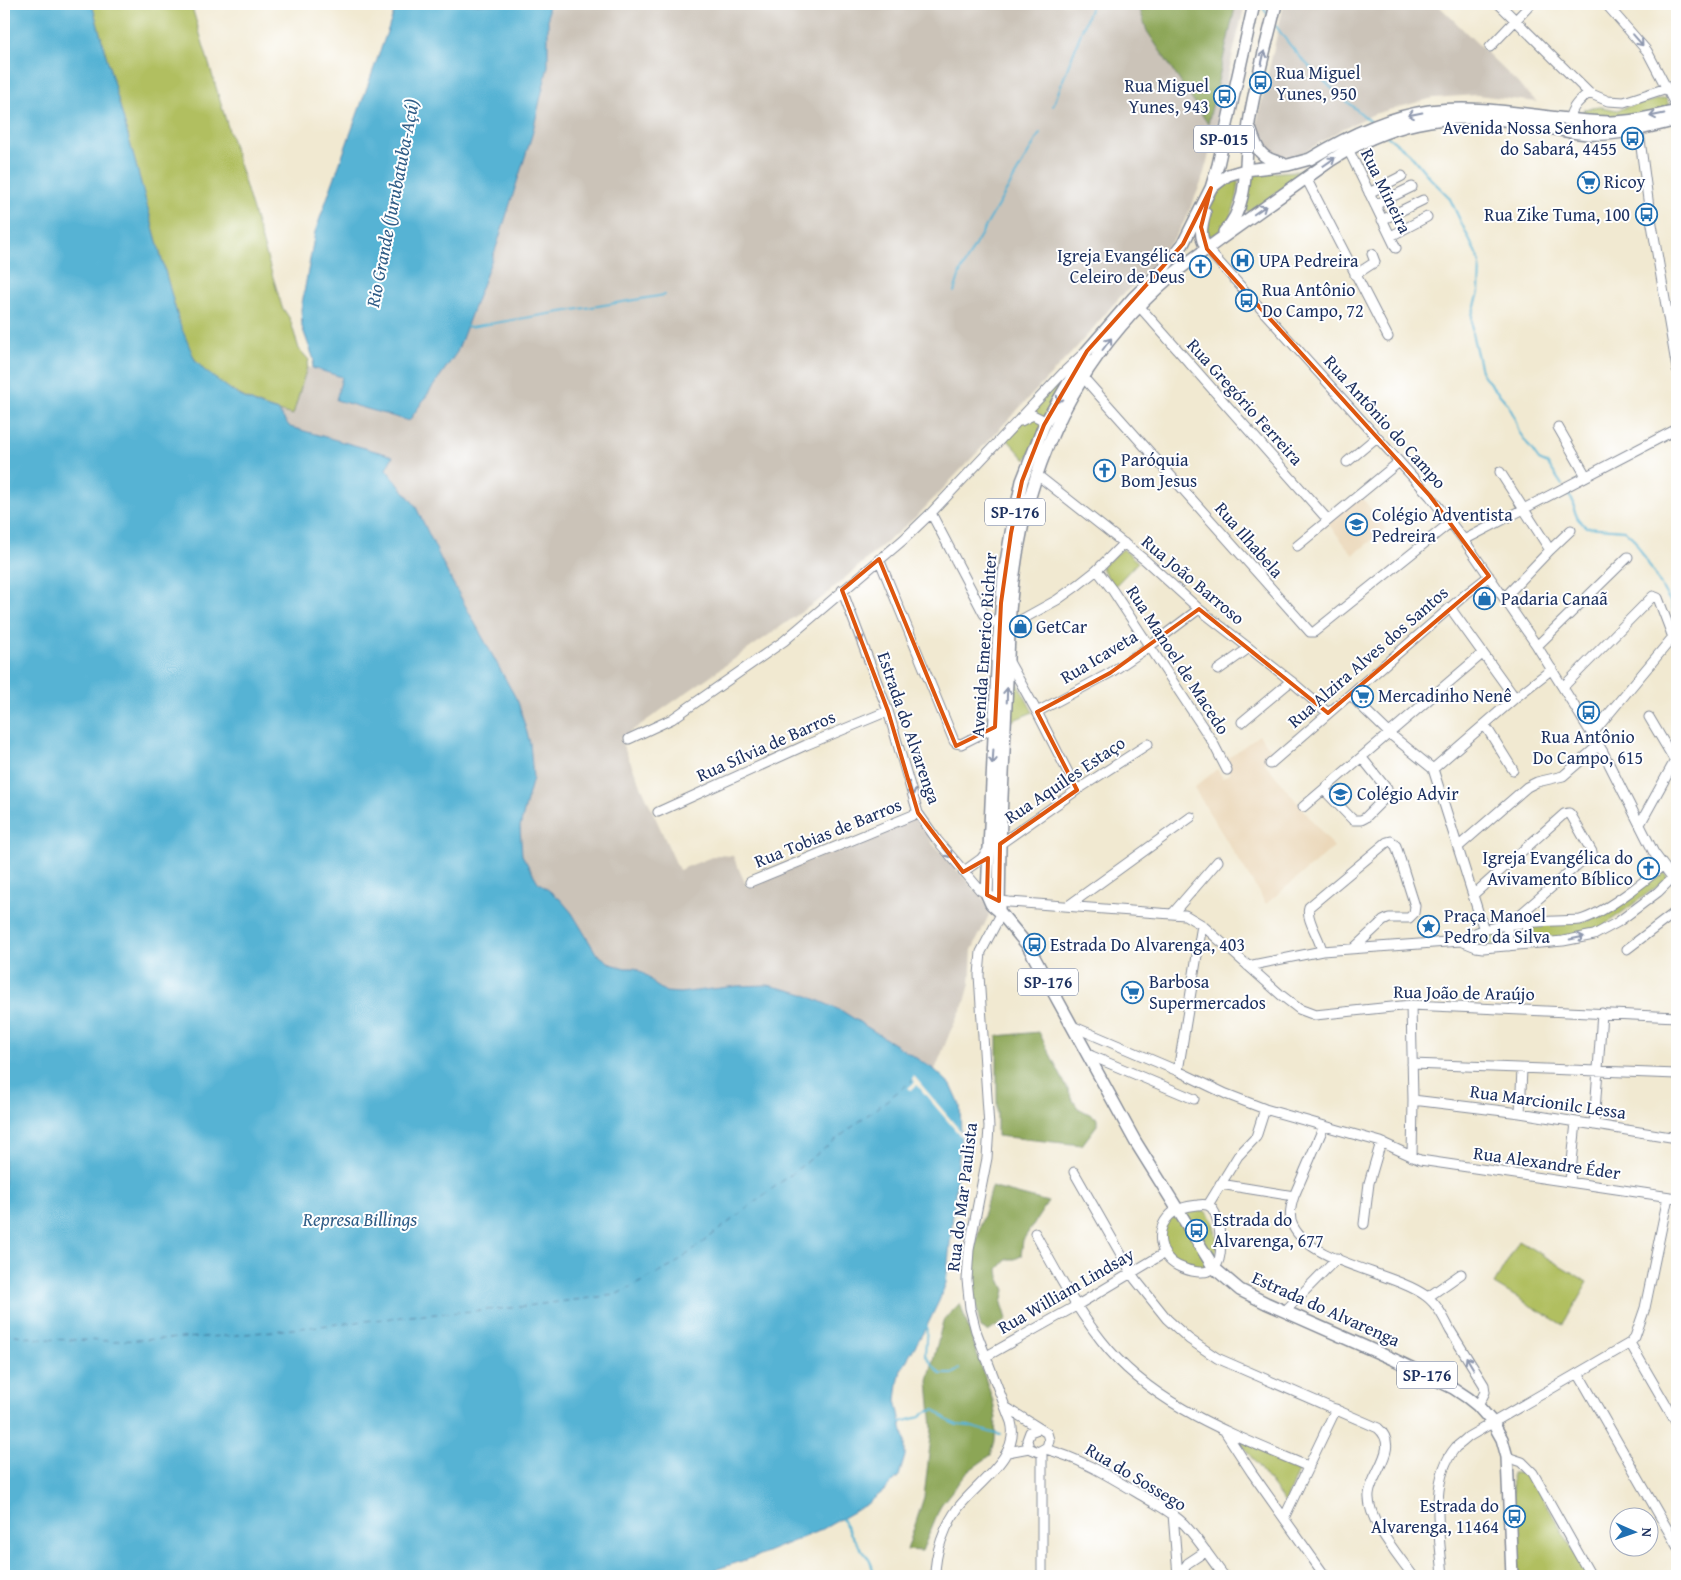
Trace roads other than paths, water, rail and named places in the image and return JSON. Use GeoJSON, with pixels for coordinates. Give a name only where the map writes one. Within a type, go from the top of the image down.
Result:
{"type":"FeatureCollection","features":[{"type":"Feature","properties":{"kind":"main road","name":"SP-015"},"geometry":{"type":"LineString","coordinates":[[1254,4],[1218,164],[1201,228],[1202,242],[1207,250],[1228,228],[1238,210],[1242,196],[1249,124],[1276,4]]}},
{"type":"Feature","properties":{"kind":"main road"},"geometry":{"type":"LineString","coordinates":[[1211,188],[1228,175],[1245,170],[1288,165],[1310,159],[1366,129],[1408,115],[1429,111],[1477,109],[1569,120],[1638,125],[1677,120]]}},
{"type":"Feature","properties":{"kind":"main road"},"geometry":{"type":"LineString","coordinates":[[1207,250],[1348,149],[1378,134],[1394,129],[1448,119],[1490,118],[1587,134],[1612,133],[1677,110]]}},
{"type":"Feature","properties":{"kind":"main road"},"geometry":{"type":"LineString","coordinates":[[1249,124],[1253,137],[1263,156],[1269,160],[1288,165]]}},
{"type":"Feature","properties":{"kind":"main road","name":"Avenida Emerico Richter"},"geometry":{"type":"LineString","coordinates":[[987,896],[994,847],[1008,660],[1004,574],[1022,481],[1044,425],[1087,351],[1133,298],[1163,268],[1182,244],[1211,188]]}},
{"type":"Feature","properties":{"kind":"main road","name":"Avenida Emerico Richter"},"geometry":{"type":"LineString","coordinates":[[1000,909],[994,847],[995,727],[1005,624],[1016,556],[1036,474],[1050,439],[1082,376],[1125,320],[1171,276],[1207,250]]}},
{"type":"Feature","properties":{"kind":"main road","name":"Estrada do Alvarenga"},"geometry":{"type":"LineString","coordinates":[[987,896],[991,904],[1000,909],[1028,946],[1135,1141],[1214,1268],[1240,1290],[1453,1388],[1478,1406],[1493,1423],[1502,1439],[1507,1457],[1512,1576]]}},
{"type":"Feature","properties":{"kind":"street"},"geometry":{"type":"LineString","coordinates":[[1499,4],[1588,93],[1608,101],[1624,102],[1667,88]]}},
{"type":"Feature","properties":{"kind":"street"},"geometry":{"type":"LineString","coordinates":[[1490,47],[1531,4]]}},
{"type":"Feature","properties":{"kind":"street"},"geometry":{"type":"LineString","coordinates":[[1606,4],[1647,51],[1677,110]]}},
{"type":"Feature","properties":{"kind":"street"},"geometry":{"type":"LineString","coordinates":[[1569,120],[1577,102],[1588,93]]}},
{"type":"Feature","properties":{"kind":"street"},"geometry":{"type":"LineString","coordinates":[[1638,125],[1648,201],[1677,369]]}},
{"type":"Feature","properties":{"kind":"street","name":"Rua Mineira"},"geometry":{"type":"LineString","coordinates":[[1348,149],[1396,248]]}},
{"type":"Feature","properties":{"kind":"street"},"geometry":{"type":"LineString","coordinates":[[1368,192],[1402,176]]}},
{"type":"Feature","properties":{"kind":"street"},"geometry":{"type":"LineString","coordinates":[[1306,178],[1388,337]]}},
{"type":"Feature","properties":{"kind":"street"},"geometry":{"type":"LineString","coordinates":[[1375,205],[1412,186]]}},
{"type":"Feature","properties":{"kind":"street"},"geometry":{"type":"LineString","coordinates":[[1382,220],[1423,200]]}},
{"type":"Feature","properties":{"kind":"street"},"geometry":{"type":"LineString","coordinates":[[1391,236],[1426,217]]}},
{"type":"Feature","properties":{"kind":"street","name":"Rua Antônio do Campo"},"geometry":{"type":"LineString","coordinates":[[1207,250],[1430,496],[1451,522],[1505,597],[1552,669],[1599,745],[1654,853],[1675,881]]}},
{"type":"Feature","properties":{"kind":"street"},"geometry":{"type":"LineString","coordinates":[[1355,275],[1375,262],[1372,254]]}},
{"type":"Feature","properties":{"kind":"street","name":"Rua Gregório Ferreira"},"geometry":{"type":"LineString","coordinates":[[1139,306],[1328,520]]}},
{"type":"Feature","properties":{"kind":"street"},"geometry":{"type":"LineString","coordinates":[[629,739],[672,719],[784,641],[903,540],[931,513],[1064,372],[1087,351]]}},
{"type":"Feature","properties":{"kind":"street","name":"Rua Ilhabela"},"geometry":{"type":"LineString","coordinates":[[1082,376],[1308,631],[1314,632],[1451,522]]}},
{"type":"Feature","properties":{"kind":"street"},"geometry":{"type":"LineString","coordinates":[[1013,426],[1033,415],[1041,419],[1044,425]]}},
{"type":"Feature","properties":{"kind":"street"},"geometry":{"type":"LineString","coordinates":[[1558,427],[1586,476]]}},
{"type":"Feature","properties":{"kind":"street"},"geometry":{"type":"LineString","coordinates":[[1464,540],[1522,508],[1677,429]]}},
{"type":"Feature","properties":{"kind":"street"},"geometry":{"type":"LineString","coordinates":[[1347,462],[1377,437]]}},
{"type":"Feature","properties":{"kind":"street"},"geometry":{"type":"LineString","coordinates":[[1297,546],[1399,462]]}},
{"type":"Feature","properties":{"kind":"street"},"geometry":{"type":"LineString","coordinates":[[1500,472],[1550,550]]}},
{"type":"Feature","properties":{"kind":"street","name":"Rua João Barroso"},"geometry":{"type":"LineString","coordinates":[[1036,474],[1145,560],[1199,609],[1291,681],[1328,713]]}},
{"type":"Feature","properties":{"kind":"street"},"geometry":{"type":"LineString","coordinates":[[931,513],[984,614],[991,620],[1005,624],[1019,621],[1057,600],[1097,570],[1124,543]]}},
{"type":"Feature","properties":{"kind":"street"},"geometry":{"type":"LineString","coordinates":[[1505,597],[1571,530]]}},
{"type":"Feature","properties":{"kind":"street"},"geometry":{"type":"LineString","coordinates":[[1537,646],[1628,557]]}},
{"type":"Feature","properties":{"kind":"street"},"geometry":{"type":"LineString","coordinates":[[879,559],[954,741],[961,744],[995,727]]}},
{"type":"Feature","properties":{"kind":"street","name":"Rua Manoel de Macedo"},"geometry":{"type":"LineString","coordinates":[[1097,570],[1150,646],[1212,741],[1227,770]]}},
{"type":"Feature","properties":{"kind":"street","name":"Rua Alzira Alves dos Santos"},"geometry":{"type":"LineString","coordinates":[[1270,764],[1489,576]]}},
{"type":"Feature","properties":{"kind":"street","name":"Estrada do Alvarenga"},"geometry":{"type":"LineString","coordinates":[[842,590],[888,711],[918,813],[963,872],[987,896]]}},
{"type":"Feature","properties":{"kind":"street"},"geometry":{"type":"LineString","coordinates":[[1563,687],[1653,596],[1658,598],[1677,648]]}},
{"type":"Feature","properties":{"kind":"street","name":"Rua Icaveta"},"geometry":{"type":"LineString","coordinates":[[1038,712],[1110,673],[1199,609]]}},
{"type":"Feature","properties":{"kind":"street"},"geometry":{"type":"LineString","coordinates":[[1451,609],[1515,698]]}},
{"type":"Feature","properties":{"kind":"street"},"geometry":{"type":"LineString","coordinates":[[1592,734],[1673,637]]}},
{"type":"Feature","properties":{"kind":"street"},"geometry":{"type":"LineString","coordinates":[[1218,670],[1249,648]]}},
{"type":"Feature","properties":{"kind":"street"},"geometry":{"type":"LineString","coordinates":[[1303,806],[1362,758],[1482,654]]}},
{"type":"Feature","properties":{"kind":"street"},"geometry":{"type":"LineString","coordinates":[[1008,660],[1038,712],[1077,790]]}},
{"type":"Feature","properties":{"kind":"street"},"geometry":{"type":"LineString","coordinates":[[1433,769],[1515,698],[1552,669]]}},
{"type":"Feature","properties":{"kind":"street"},"geometry":{"type":"LineString","coordinates":[[1242,722],[1291,681]]}},
{"type":"Feature","properties":{"kind":"street"},"geometry":{"type":"LineString","coordinates":[[1351,694],[1360,706],[1390,734],[1433,769],[1484,930]]}},
{"type":"Feature","properties":{"kind":"street","name":"Rua Sílvia de Barros"},"geometry":{"type":"LineString","coordinates":[[658,812],[806,745],[888,711]]}},
{"type":"Feature","properties":{"kind":"street"},"geometry":{"type":"LineString","coordinates":[[1640,824],[1676,759],[1649,717]]}},
{"type":"Feature","properties":{"kind":"street"},"geometry":{"type":"LineString","coordinates":[[1485,724],[1513,770]]}},
{"type":"Feature","properties":{"kind":"street","name":"Rua Aquiles Estaço"},"geometry":{"type":"LineString","coordinates":[[963,872],[994,847],[1148,744]]}},
{"type":"Feature","properties":{"kind":"street"},"geometry":{"type":"LineString","coordinates":[[1458,847],[1527,787],[1563,776],[1599,745]]}},
{"type":"Feature","properties":{"kind":"street"},"geometry":{"type":"LineString","coordinates":[[1324,790],[1353,820],[1365,818],[1387,796],[1388,792],[1387,788],[1362,758]]}},
{"type":"Feature","properties":{"kind":"street","name":"Rua Tobias de Barros"},"geometry":{"type":"LineString","coordinates":[[750,882],[918,813]]}},
{"type":"Feature","properties":{"kind":"street"},"geometry":{"type":"LineString","coordinates":[[1474,896],[1564,814],[1569,813],[1592,852],[1507,926]]}},
{"type":"Feature","properties":{"kind":"street"},"geometry":{"type":"LineString","coordinates":[[1068,906],[1192,817]]}},
{"type":"Feature","properties":{"kind":"street"},"geometry":{"type":"LineString","coordinates":[[1322,951],[1321,944],[1307,913],[1309,907],[1387,842],[1391,841],[1396,846],[1415,910],[1409,918],[1389,918],[1383,921],[1354,948]]}},
{"type":"Feature","properties":{"kind":"street"},"geometry":{"type":"LineString","coordinates":[[1173,914],[1218,861]]}},
{"type":"Feature","properties":{"kind":"street"},"geometry":{"type":"LineString","coordinates":[[1460,941],[1474,932],[1484,930],[1527,923],[1588,918],[1620,898],[1662,866]]}},
{"type":"Feature","properties":{"kind":"street"},"geometry":{"type":"LineString","coordinates":[[1248,966],[1322,951],[1354,948],[1460,941],[1483,948],[1578,939],[1604,930],[1675,881]]}},
{"type":"Feature","properties":{"kind":"street","name":"Rua João de Araújo"},"geometry":{"type":"LineString","coordinates":[[1000,909],[1068,906],[1185,915],[1202,924],[1281,995],[1307,1013],[1315,1015],[1410,1006],[1677,1017]]}},
{"type":"Feature","properties":{"kind":"street","name":"Rua do Mar Paulista"},"geometry":{"type":"LineString","coordinates":[[935,1576],[941,1540],[948,1523],[957,1509],[1008,1452],[1014,1428],[976,1331],[970,1308],[967,1280],[969,1250],[987,1158],[989,1126],[979,975],[981,952],[1000,909]]}},
{"type":"Feature","properties":{"kind":"street"},"geometry":{"type":"LineString","coordinates":[[1626,949],[1677,911]]}},
{"type":"Feature","properties":{"kind":"street"},"geometry":{"type":"LineString","coordinates":[[1527,923],[1530,944]]}},
{"type":"Feature","properties":{"kind":"street"},"geometry":{"type":"LineString","coordinates":[[1178,1071],[1202,924]]}},
{"type":"Feature","properties":{"kind":"street"},"geometry":{"type":"LineString","coordinates":[[1507,926],[1509,946]]}},
{"type":"Feature","properties":{"kind":"street"},"geometry":{"type":"LineString","coordinates":[[1410,1006],[1413,1100],[1412,1157]]}},
{"type":"Feature","properties":{"kind":"street"},"geometry":{"type":"LineString","coordinates":[[1594,1124],[1602,1013]]}},
{"type":"Feature","properties":{"kind":"street","name":"Rua Alexandre Éder"},"geometry":{"type":"LineString","coordinates":[[1072,1026],[1178,1071],[1226,1094],[1265,1109],[1380,1142],[1412,1157],[1432,1162],[1673,1198]]}},
{"type":"Feature","properties":{"kind":"street"},"geometry":{"type":"LineString","coordinates":[[1087,1054],[1194,1099]]}},
{"type":"Feature","properties":{"kind":"street"},"geometry":{"type":"LineString","coordinates":[[1412,1064],[1677,1074]]}},
{"type":"Feature","properties":{"kind":"street"},"geometry":{"type":"LineString","coordinates":[[1520,1113],[1522,1069]]}},
{"type":"Feature","properties":{"kind":"street","name":"Rua Marcionilc Lessa"},"geometry":{"type":"LineString","coordinates":[[1413,1100],[1520,1113],[1677,1138]]}},
{"type":"Feature","properties":{"kind":"street"},"geometry":{"type":"LineString","coordinates":[[1208,1205],[1238,1156],[1256,1137],[1265,1109]]}},
{"type":"Feature","properties":{"kind":"street"},"geometry":{"type":"LineString","coordinates":[[1570,1182],[1576,1122]]}},
{"type":"Feature","properties":{"kind":"street"},"geometry":{"type":"LineString","coordinates":[[1324,1126],[1294,1196],[1290,1216],[1296,1232],[1319,1250],[1405,1284],[1428,1297],[1442,1316],[1484,1385],[1484,1397],[1478,1406]]}},
{"type":"Feature","properties":{"kind":"street"},"geometry":{"type":"LineString","coordinates":[[1364,1224],[1368,1183],[1380,1142]]}},
{"type":"Feature","properties":{"kind":"street"},"geometry":{"type":"LineString","coordinates":[[1074,1172],[1132,1274],[1167,1319],[1189,1339],[1217,1358],[1336,1409],[1383,1432],[1388,1448],[1372,1484],[1369,1493],[1369,1504],[1378,1525],[1413,1576]]}},
{"type":"Feature","properties":{"kind":"street"},"geometry":{"type":"LineString","coordinates":[[1220,1184],[1294,1196]]}},
{"type":"Feature","properties":{"kind":"street"},"geometry":{"type":"LineString","coordinates":[[1443,1576],[1438,1508],[1441,1477],[1447,1462],[1456,1448],[1468,1437],[1630,1343],[1635,1337],[1645,1308],[1673,1198]]}},
{"type":"Feature","properties":{"kind":"street"},"geometry":{"type":"LineString","coordinates":[[1208,1205],[1212,1208],[1215,1215],[1220,1236],[1219,1257],[1214,1268],[1209,1271],[1199,1272],[1173,1264],[1163,1254],[1160,1236],[1164,1223],[1169,1215],[1178,1209],[1208,1205]]}},
{"type":"Feature","properties":{"kind":"street"},"geometry":{"type":"LineString","coordinates":[[1035,1233],[1076,1306],[1101,1341],[1122,1363],[1152,1389],[1224,1430],[1309,1467]]}},
{"type":"Feature","properties":{"kind":"street","name":"Rua William Lindsay"},"geometry":{"type":"LineString","coordinates":[[986,1357],[1132,1274],[1163,1254]]}},
{"type":"Feature","properties":{"kind":"street"},"geometry":{"type":"LineString","coordinates":[[1285,1310],[1337,1258]]}},
{"type":"Feature","properties":{"kind":"street"},"geometry":{"type":"LineString","coordinates":[[1428,1297],[1461,1274]]}},
{"type":"Feature","properties":{"kind":"street"},"geometry":{"type":"LineString","coordinates":[[1630,1343],[1677,1424]]}},
{"type":"Feature","properties":{"kind":"street"},"geometry":{"type":"LineString","coordinates":[[1578,1374],[1677,1546]]}},
{"type":"Feature","properties":{"kind":"street"},"geometry":{"type":"LineString","coordinates":[[1007,1408],[1047,1433],[1049,1440],[1038,1450]]}},
{"type":"Feature","properties":{"kind":"street"},"geometry":{"type":"LineString","coordinates":[[1284,1518],[1336,1409]]}},
{"type":"Feature","properties":{"kind":"street"},"geometry":{"type":"LineString","coordinates":[[1038,1429],[1034,1430],[1027,1440],[1038,1450],[1041,1477],[1042,1576]]}},
{"type":"Feature","properties":{"kind":"street"},"geometry":{"type":"LineString","coordinates":[[1224,1430],[1325,1576]]}},
{"type":"Feature","properties":{"kind":"street","name":"Rua do Sossego"},"geometry":{"type":"LineString","coordinates":[[1049,1440],[1066,1454],[1120,1482],[1173,1514],[1184,1524],[1224,1576]]}},
{"type":"Feature","properties":{"kind":"street","name":"Rua do Sossego"},"geometry":{"type":"LineString","coordinates":[[1008,1452],[1038,1450],[1066,1454]]}},
{"type":"Feature","properties":{"kind":"street"},"geometry":{"type":"LineString","coordinates":[[1507,1457],[1522,1462],[1529,1467],[1590,1576]]}},
{"type":"Feature","properties":{"kind":"street"},"geometry":{"type":"LineString","coordinates":[[1507,1469],[1529,1467]]}},
{"type":"Feature","properties":{"kind":"street"},"geometry":{"type":"LineString","coordinates":[[1173,1514],[1178,1576]]}},
{"type":"Feature","properties":{"kind":"street"},"geometry":{"type":"LineString","coordinates":[[1178,1576],[1188,1563],[1206,1551]]}},
{"type":"Feature","properties":{"kind":"water","name":"Represa Billings"},"geometry":{"type":"Polygon","coordinates":[[[4,4],[92,4],[179,322],[195,360],[205,371],[238,395],[278,411],[290,427],[393,456],[386,469],[415,505],[448,574],[518,702],[530,743],[533,778],[520,827],[522,855],[538,882],[560,899],[572,913],[596,953],[611,964],[625,968],[635,968],[666,992],[680,993],[737,986],[768,985],[801,993],[842,1011],[935,1070],[951,1085],[960,1105],[961,1136],[946,1283],[927,1326],[901,1370],[896,1400],[905,1440],[905,1456],[899,1476],[885,1490],[867,1504],[821,1530],[757,1556],[696,1576],[4,1576],[4,4]]]}},
{"type":"Feature","properties":{"kind":"water","name":"Rio Grande (Jurubatuba-Açú)"},"geometry":{"type":"Polygon","coordinates":[[[397,4],[548,4],[548,66],[532,135],[496,248],[457,352],[409,421],[336,400],[342,377],[312,368],[314,360],[302,327],[301,309],[315,232],[397,4]]]}},
{"type":"Feature","properties":{"kind":"waterway"},"geometry":{"type":"LineString","coordinates":[[1053,106],[1092,4]]}},
{"type":"Feature","properties":{"kind":"waterway"},"geometry":{"type":"LineString","coordinates":[[1260,4],[1269,16]]}},
{"type":"Feature","properties":{"kind":"waterway"},"geometry":{"type":"LineString","coordinates":[[1276,26],[1296,53],[1371,122]]}},
{"type":"Feature","properties":{"kind":"waterway"},"geometry":{"type":"LineString","coordinates":[[954,292],[960,273],[975,245],[1040,133]]}},
{"type":"Feature","properties":{"kind":"waterway"},"geometry":{"type":"LineString","coordinates":[[1387,136],[1409,153],[1449,197],[1480,262],[1479,293],[1472,315],[1472,333],[1481,371],[1507,403],[1519,432],[1539,460],[1548,464],[1562,485]]}},
{"type":"Feature","properties":{"kind":"waterway"},"geometry":{"type":"LineString","coordinates":[[465,326],[470,327],[665,295]]}},
{"type":"Feature","properties":{"kind":"waterway"},"geometry":{"type":"LineString","coordinates":[[1566,491],[1574,503],[1574,510],[1578,519],[1586,527],[1624,530],[1634,539],[1671,603],[1677,623]]}},
{"type":"Feature","properties":{"kind":"waterway"},"geometry":{"type":"LineString","coordinates":[[927,1326],[925,1355],[940,1374],[953,1374],[959,1369]]}},
{"type":"Feature","properties":{"kind":"waterway"},"geometry":{"type":"LineString","coordinates":[[901,1422],[920,1417],[926,1412],[934,1410],[948,1421],[957,1425],[969,1426],[1000,1435]]}},
{"type":"Feature","properties":{"kind":"waterway"},"geometry":{"type":"LineString","coordinates":[[842,1519],[869,1560],[874,1576]]}},
{"type":"Feature","properties":{"kind":"place","name":"Rua Miguel Yunes, 950"},"geometry":{"type":"Point","coordinates":[1260,83]}},
{"type":"Feature","properties":{"kind":"place","name":"Rua Miguel Yunes, 943"},"geometry":{"type":"Point","coordinates":[1225,96]}},
{"type":"Feature","properties":{"kind":"place","name":"Avenida Nossa Senhora do Sabará, 4455"},"geometry":{"type":"Point","coordinates":[1633,138]}},
{"type":"Feature","properties":{"kind":"place","name":"Ricoy"},"geometry":{"type":"Point","coordinates":[1588,182]}},
{"type":"Feature","properties":{"kind":"place","name":"Rua Zike Tuma, 100"},"geometry":{"type":"Point","coordinates":[1646,215]}},
{"type":"Feature","properties":{"kind":"place","name":"UPA Pedreira"},"geometry":{"type":"Point","coordinates":[1243,261]}},
{"type":"Feature","properties":{"kind":"place","name":"Igreja Evangélica Celeiro de Deus"},"geometry":{"type":"Point","coordinates":[1201,266]}},
{"type":"Feature","properties":{"kind":"place","name":"Rua Antônio Do Campo, 72"},"geometry":{"type":"Point","coordinates":[1246,300]}},
{"type":"Feature","properties":{"kind":"place","name":"Paróquia Bom Jesus"},"geometry":{"type":"Point","coordinates":[1105,470]}},
{"type":"Feature","properties":{"kind":"place","name":"Colégio Adventista Pedreira"},"geometry":{"type":"Point","coordinates":[1356,525]}},
{"type":"Feature","properties":{"kind":"place","name":"Padaria Canaã"},"geometry":{"type":"Point","coordinates":[1485,599]}},
{"type":"Feature","properties":{"kind":"place","name":"GetCar"},"geometry":{"type":"Point","coordinates":[1020,627]}},
{"type":"Feature","properties":{"kind":"place","name":"Mercadinho Nenê"},"geometry":{"type":"Point","coordinates":[1362,696]}},
{"type":"Feature","properties":{"kind":"place","name":"Rua Antônio Do Campo, 615"},"geometry":{"type":"Point","coordinates":[1588,712]}},
{"type":"Feature","properties":{"kind":"place","name":"Colégio Advir"},"geometry":{"type":"Point","coordinates":[1341,794]}},
{"type":"Feature","properties":{"kind":"place","name":"Igreja Evangélica do Avivamento Bíblico"},"geometry":{"type":"Point","coordinates":[1649,868]}},
{"type":"Feature","properties":{"kind":"place","name":"Praça Manoel Pedro da Silva"},"geometry":{"type":"Point","coordinates":[1428,926]}},
{"type":"Feature","properties":{"kind":"place","name":"Estrada Do Alvarenga, 403"},"geometry":{"type":"Point","coordinates":[1034,945]}},
{"type":"Feature","properties":{"kind":"place","name":"Barbosa Supermercados"},"geometry":{"type":"Point","coordinates":[1133,992]}},
{"type":"Feature","properties":{"kind":"place","name":"Estrada do Alvarenga, 677"},"geometry":{"type":"Point","coordinates":[1197,1230]}},
{"type":"Feature","properties":{"kind":"place","name":"Estrada do Alvarenga, 11464"},"geometry":{"type":"Point","coordinates":[1515,1516]}}]}
